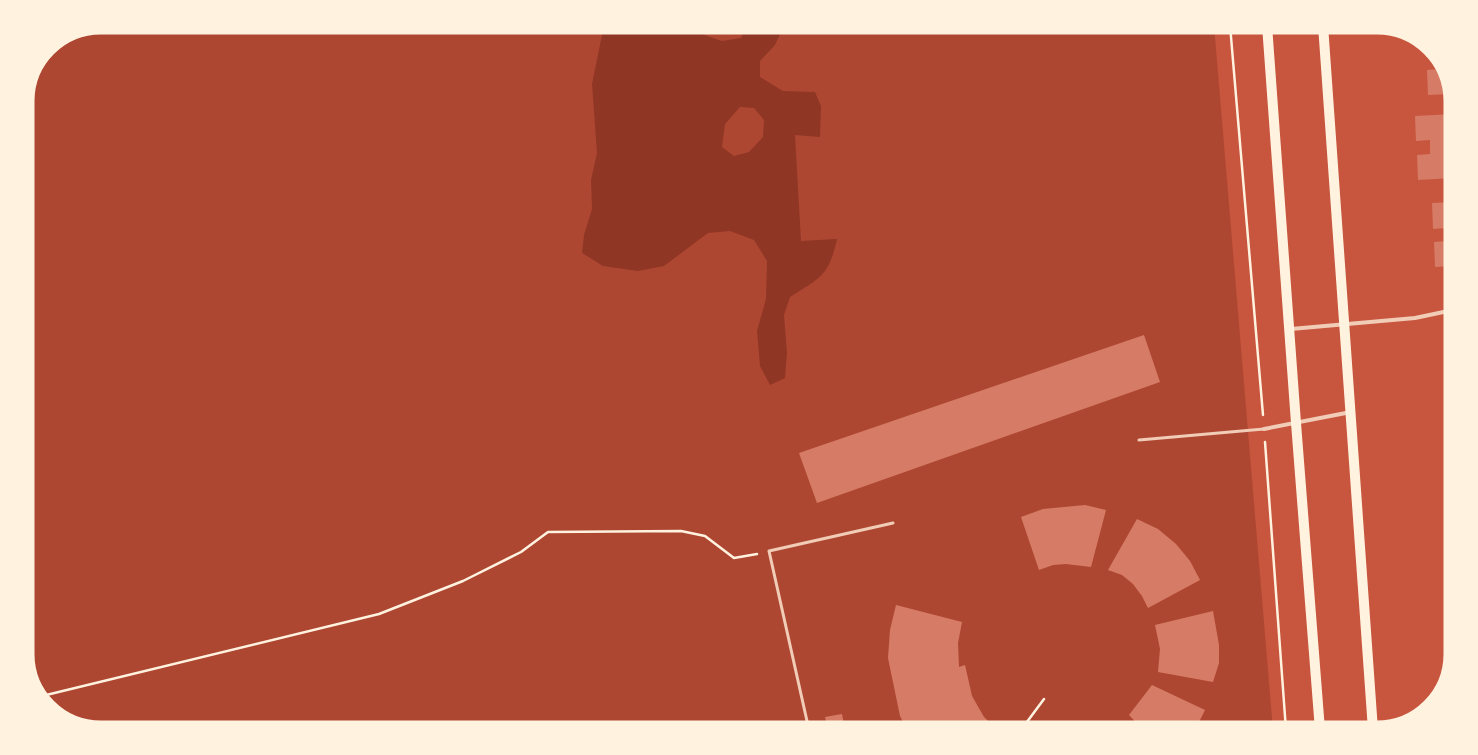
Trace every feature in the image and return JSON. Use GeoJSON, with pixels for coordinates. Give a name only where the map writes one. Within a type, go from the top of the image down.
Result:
{"type":"FeatureCollection","features":[{"type":"Feature","properties":{"kind":"main road"},"geometry":{"type":"LineString","coordinates":[[1268,32],[1320,723]]}},
{"type":"Feature","properties":{"kind":"main road"},"geometry":{"type":"LineString","coordinates":[[1323,32],[1373,723]]}},
{"type":"Feature","properties":{"kind":"street"},"geometry":{"type":"LineString","coordinates":[[1289,329],[1414,318],[1446,311]]}},
{"type":"Feature","properties":{"kind":"street"},"geometry":{"type":"LineString","coordinates":[[1264,429],[1351,412]]}},
{"type":"Feature","properties":{"kind":"lane"},"geometry":{"type":"LineString","coordinates":[[1139,440],[1264,429]]}},
{"type":"Feature","properties":{"kind":"lane"},"geometry":{"type":"LineString","coordinates":[[807,723],[769,552],[893,523]]}},
{"type":"Feature","properties":{"kind":"path"},"geometry":{"type":"LineString","coordinates":[[1231,32],[1264,429],[1285,723]]}},
{"type":"Feature","properties":{"kind":"path"},"geometry":{"type":"LineString","coordinates":[[46,695],[379,614],[463,581],[520,552],[548,532],[681,531],[705,536],[734,558],[769,552]]}},
{"type":"Feature","properties":{"kind":"path"},"geometry":{"type":"LineString","coordinates":[[1026,723],[1044,699]]}},
{"type":"Feature","properties":{"kind":"shaded area"},"geometry":{"type":"Polygon","coordinates":[[[101,32],[1215,32],[1272,723],[101,723],[88,722],[71,716],[63,711],[49,699],[39,684],[33,667],[32,658],[32,97],[34,83],[46,59],[67,41],[88,33],[101,32]]]}},
{"type":"Feature","properties":{"kind":"shaded area"},"geometry":{"type":"Polygon","coordinates":[[[603,32],[696,32],[722,41],[741,38],[743,32],[781,32],[775,45],[760,61],[760,77],[783,91],[815,92],[821,106],[820,137],[795,135],[801,241],[837,239],[827,269],[816,280],[790,297],[784,315],[787,353],[785,378],[770,385],[760,366],[757,331],[766,299],[767,261],[754,240],[730,231],[708,233],[664,266],[638,271],[603,266],[582,253],[584,235],[592,209],[591,180],[597,153],[592,84],[603,32]],[[740,107],[725,124],[722,147],[734,156],[749,152],[763,137],[764,120],[754,108],[740,107]]]}},
{"type":"Feature","properties":{"kind":"building"},"geometry":{"type":"Polygon","coordinates":[[[1438,69],[1445,88],[1446,94],[1428,95],[1427,70],[1438,69]]]}},
{"type":"Feature","properties":{"kind":"building"},"geometry":{"type":"Polygon","coordinates":[[[1446,114],[1446,178],[1418,180],[1417,155],[1430,154],[1430,140],[1416,141],[1415,116],[1446,114]]]}},
{"type":"Feature","properties":{"kind":"building"},"geometry":{"type":"Polygon","coordinates":[[[1446,202],[1446,228],[1433,229],[1432,203],[1446,202]]]}},
{"type":"Feature","properties":{"kind":"building"},"geometry":{"type":"Polygon","coordinates":[[[1446,241],[1446,266],[1435,267],[1434,242],[1446,241]]]}},
{"type":"Feature","properties":{"kind":"building"},"geometry":{"type":"Polygon","coordinates":[[[1144,335],[1160,382],[817,503],[799,453],[1144,335]]]}},
{"type":"Feature","properties":{"kind":"building"},"geometry":{"type":"Polygon","coordinates":[[[1085,505],[1106,510],[1091,567],[1066,564],[1053,565],[1039,570],[1021,517],[1043,509],[1085,505]]]}},
{"type":"Feature","properties":{"kind":"building"},"geometry":{"type":"Polygon","coordinates":[[[1137,519],[1158,529],[1176,544],[1190,561],[1200,580],[1148,608],[1142,596],[1133,584],[1122,575],[1108,570],[1137,519]]]}},
{"type":"Feature","properties":{"kind":"building"},"geometry":{"type":"Polygon","coordinates":[[[896,605],[962,622],[958,643],[959,667],[965,665],[972,696],[984,717],[990,723],[904,723],[900,716],[888,658],[890,630],[896,605]]]}},
{"type":"Feature","properties":{"kind":"building"},"geometry":{"type":"Polygon","coordinates":[[[1213,611],[1219,645],[1219,663],[1213,682],[1158,672],[1160,649],[1155,625],[1213,611]]]}},
{"type":"Feature","properties":{"kind":"building"},"geometry":{"type":"Polygon","coordinates":[[[1152,685],[1205,710],[1198,723],[1136,723],[1129,715],[1152,685]]]}},
{"type":"Feature","properties":{"kind":"building"},"geometry":{"type":"Polygon","coordinates":[[[842,714],[844,723],[826,723],[825,717],[842,714]]]}}]}
